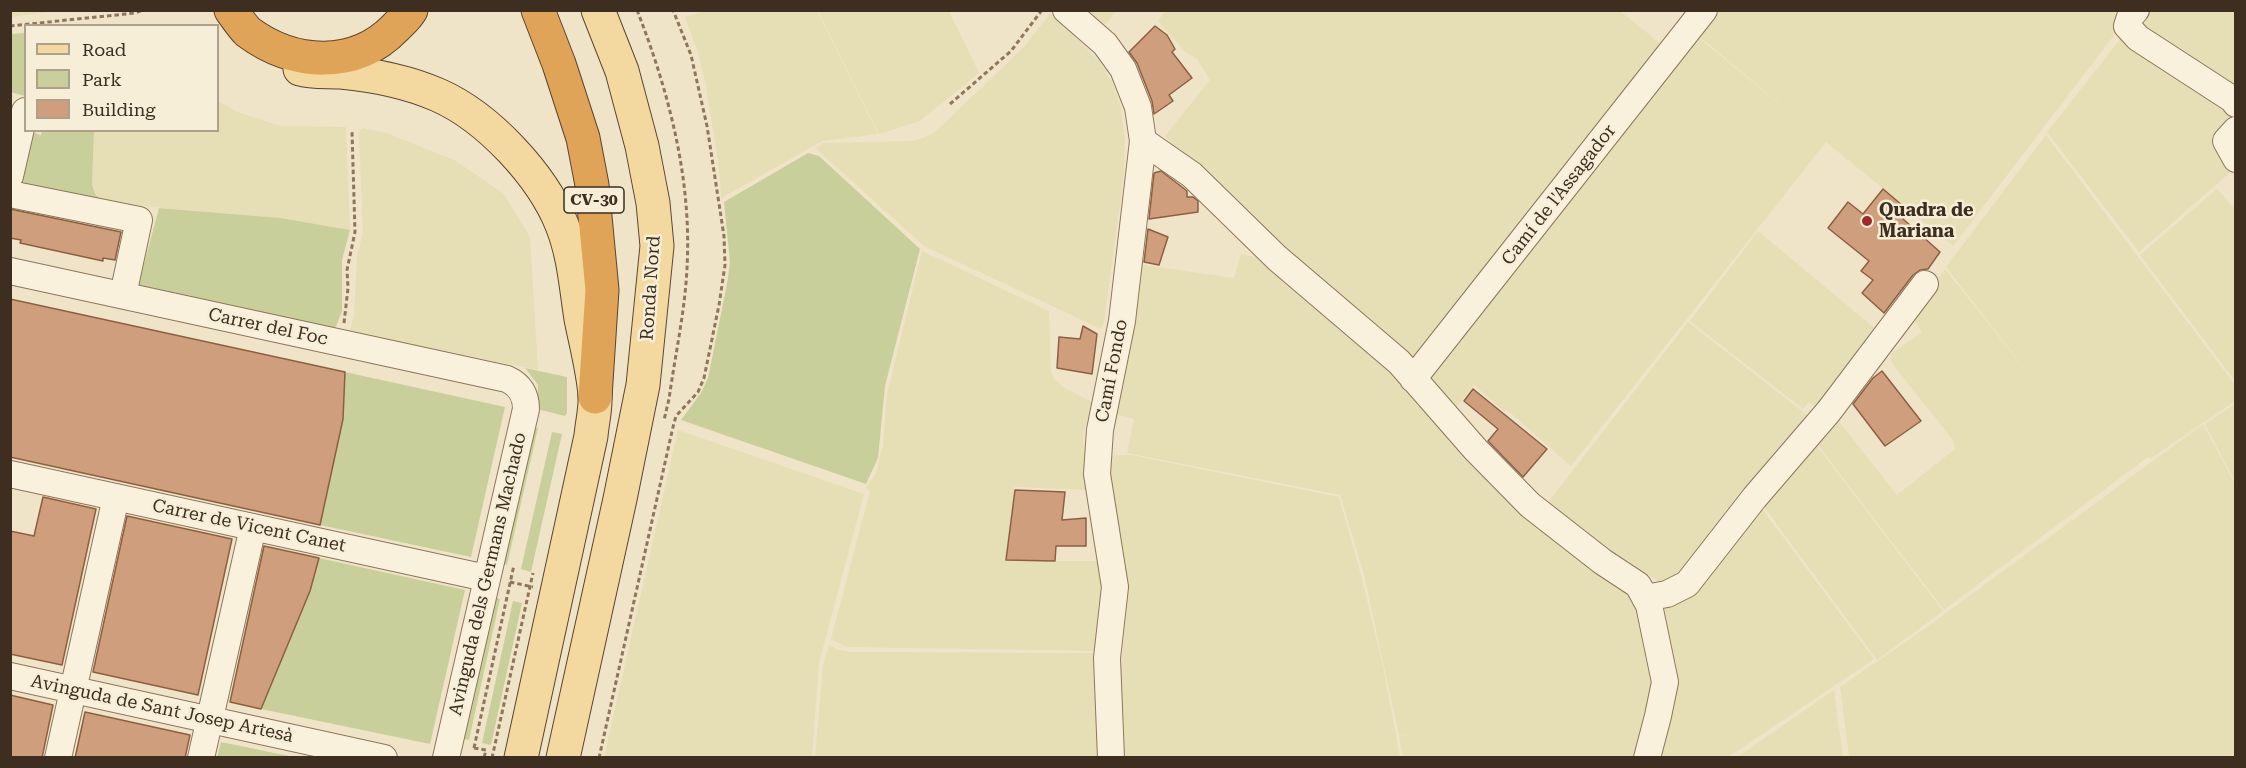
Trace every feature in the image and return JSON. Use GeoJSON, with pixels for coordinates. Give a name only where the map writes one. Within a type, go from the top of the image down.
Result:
{"type":"FeatureCollection","features":[{"type":"Feature","properties":{"kind":"highway"},"geometry":{"type":"LineString","coordinates":[[231,10],[247,31],[272,46],[301,56],[334,59],[363,51],[383,40],[411,10]]}},
{"type":"Feature","properties":{"kind":"highway","name":"CV-30"},"geometry":{"type":"LineString","coordinates":[[538,10],[559,64],[583,138],[592,185],[602,290],[595,397]]}},
{"type":"Feature","properties":{"kind":"main road"},"geometry":{"type":"LineString","coordinates":[[219,10],[231,28],[251,47],[272,60],[305,71],[372,76],[439,95],[469,113],[524,164],[562,225],[574,266],[576,291],[595,397],[591,436],[521,758]]}},
{"type":"Feature","properties":{"kind":"main road","name":"Ronda Nord"},"geometry":{"type":"LineString","coordinates":[[563,758],[643,385],[657,246],[653,202],[642,146],[622,71],[598,10]]}},
{"type":"Feature","properties":{"kind":"street","name":"Camí Fondo"},"geometry":{"type":"LineString","coordinates":[[1066,10],[1106,44],[1123,69],[1138,107],[1143,141],[1122,321],[1100,430],[1097,474],[1115,587],[1107,658],[1111,758]]}},
{"type":"Feature","properties":{"kind":"street","name":"Camí de l'Assagador"},"geometry":{"type":"LineString","coordinates":[[1413,379],[1704,10]]}},
{"type":"Feature","properties":{"kind":"street"},"geometry":{"type":"LineString","coordinates":[[2136,10],[2127,26],[2138,38],[2232,99],[2235,104]]}},
{"type":"Feature","properties":{"kind":"street"},"geometry":{"type":"LineString","coordinates":[[10,176],[24,115]]}},
{"type":"Feature","properties":{"kind":"street"},"geometry":{"type":"LineString","coordinates":[[2235,130],[2226,141],[2235,159]]}},
{"type":"Feature","properties":{"kind":"street"},"geometry":{"type":"LineString","coordinates":[[1143,141],[1192,176],[1277,258],[1399,362],[1476,450],[1530,506],[1603,562],[1638,585],[1649,604],[1665,682],[1647,758]]}},
{"type":"Feature","properties":{"kind":"street"},"geometry":{"type":"LineString","coordinates":[[10,194],[139,220],[123,295]]}},
{"type":"Feature","properties":{"kind":"street","name":"Carrer del Foc"},"geometry":{"type":"LineString","coordinates":[[10,271],[507,379],[522,390]]}},
{"type":"Feature","properties":{"kind":"street"},"geometry":{"type":"LineString","coordinates":[[1645,598],[1667,594],[1687,584],[1755,497],[1828,411],[1925,284]]}},
{"type":"Feature","properties":{"kind":"street","name":"Avinguda dels Germans Machado"},"geometry":{"type":"LineString","coordinates":[[446,758],[494,579],[526,409],[526,400],[522,390]]}},
{"type":"Feature","properties":{"kind":"street","name":"Carrer de Vicent Canet"},"geometry":{"type":"LineString","coordinates":[[10,474],[494,579]]}},
{"type":"Feature","properties":{"kind":"street"},"geometry":{"type":"LineString","coordinates":[[58,758],[116,496]]}},
{"type":"Feature","properties":{"kind":"street"},"geometry":{"type":"LineString","coordinates":[[201,758],[253,527]]}},
{"type":"Feature","properties":{"kind":"street","name":"Avinguda de Sant Josep Artesà"},"geometry":{"type":"LineString","coordinates":[[10,676],[384,758]]}},
{"type":"Feature","properties":{"kind":"path"},"geometry":{"type":"LineString","coordinates":[[29,24],[135,13],[143,10]]}},
{"type":"Feature","properties":{"kind":"path"},"geometry":{"type":"LineString","coordinates":[[599,758],[673,427],[676,416],[698,392],[704,378],[725,265],[724,236],[707,126],[691,55],[673,10]]}},
{"type":"Feature","properties":{"kind":"path"},"geometry":{"type":"LineString","coordinates":[[950,104],[1011,51],[1042,10]]}},
{"type":"Feature","properties":{"kind":"path"},"geometry":{"type":"LineString","coordinates":[[338,342],[347,308],[347,270],[356,232],[352,131]]}},
{"type":"Feature","properties":{"kind":"path"},"geometry":{"type":"LineString","coordinates":[[492,758],[533,573]]}},
{"type":"Feature","properties":{"kind":"path"},"geometry":{"type":"LineString","coordinates":[[494,579],[535,588]]}},
{"type":"Feature","properties":{"kind":"path"},"geometry":{"type":"LineString","coordinates":[[474,748],[486,750],[484,758]]}},
{"type":"Feature","properties":{"kind":"shaded area"},"geometry":{"type":"Polygon","coordinates":[[[11,10],[56,10],[56,11],[11,17],[11,10]]]}},
{"type":"Feature","properties":{"kind":"shaded area"},"geometry":{"type":"Polygon","coordinates":[[[1166,10],[1620,11],[1666,48],[1414,365],[1180,154],[1165,136],[1210,80],[1197,59],[1185,52],[1158,21],[1166,10]]]}},
{"type":"Feature","properties":{"kind":"shaded area"},"geometry":{"type":"Polygon","coordinates":[[[2111,10],[2123,19],[2121,26],[1953,246],[1826,142],[1571,466],[1507,410],[1505,412],[1474,385],[1452,413],[1424,380],[1693,33],[1818,136],[1694,32],[1710,11],[2111,10]]]}},
{"type":"Feature","properties":{"kind":"shaded area"},"geometry":{"type":"Polygon","coordinates":[[[706,11],[817,11],[878,134],[823,141],[721,198],[719,167],[705,81],[685,17],[706,11]]]}},
{"type":"Feature","properties":{"kind":"shaded area"},"geometry":{"type":"Polygon","coordinates":[[[818,11],[949,11],[979,73],[920,121],[879,134],[818,11]]]}},
{"type":"Feature","properties":{"kind":"shaded area"},"geometry":{"type":"Polygon","coordinates":[[[1086,11],[1116,11],[1105,25],[1086,11]]]}},
{"type":"Feature","properties":{"kind":"shaded area"},"geometry":{"type":"Polygon","coordinates":[[[2145,11],[2235,11],[2235,94],[2135,22],[2145,11]]]}},
{"type":"Feature","properties":{"kind":"shaded area"},"geometry":{"type":"Polygon","coordinates":[[[1051,12],[1099,61],[1112,82],[1121,108],[1125,139],[1124,175],[1104,322],[1101,329],[924,246],[815,148],[823,143],[912,141],[924,138],[936,131],[1024,47],[1051,12]]]}},
{"type":"Feature","properties":{"kind":"shaded area"},"geometry":{"type":"Polygon","coordinates":[[[2126,32],[2234,116],[2232,123],[2234,169],[2139,252],[2047,132],[2126,32]]]}},
{"type":"Feature","properties":{"kind":"shaded area"},"geometry":{"type":"Polygon","coordinates":[[[219,102],[237,112],[281,126],[346,127],[350,230],[281,218],[107,203],[97,195],[92,185],[94,132],[219,132],[219,102]]]}},
{"type":"Feature","properties":{"kind":"shaded area"},"geometry":{"type":"Polygon","coordinates":[[[362,128],[387,133],[456,161],[504,194],[530,237],[538,370],[350,332],[354,314],[357,256],[363,232],[359,133],[362,128]]]}},
{"type":"Feature","properties":{"kind":"shaded area"},"geometry":{"type":"Polygon","coordinates":[[[2046,135],[2235,385],[2235,401],[2150,459],[2148,457],[1944,610],[1814,440],[1833,414],[1897,495],[1955,449],[1953,440],[1890,359],[1892,353],[1922,332],[1911,315],[1945,269],[2042,391],[1946,267],[2046,135]]]}},
{"type":"Feature","properties":{"kind":"shaded area"},"geometry":{"type":"Polygon","coordinates":[[[2217,189],[2235,209],[2235,381],[2140,255],[2217,189]]]}},
{"type":"Feature","properties":{"kind":"shaded area"},"geometry":{"type":"Polygon","coordinates":[[[1758,231],[1877,330],[1821,410],[1809,402],[1803,409],[1690,321],[1758,231]]]}},
{"type":"Feature","properties":{"kind":"shaded area"},"geometry":{"type":"Polygon","coordinates":[[[922,251],[1049,311],[1051,372],[1055,380],[1065,388],[1092,402],[1083,436],[1089,490],[1014,487],[1010,561],[1099,561],[1104,610],[1098,651],[847,647],[831,639],[870,491],[866,488],[876,473],[883,445],[887,394],[922,251]]]}},
{"type":"Feature","properties":{"kind":"shaded area"},"geometry":{"type":"Polygon","coordinates":[[[1241,254],[1260,258],[1286,272],[1610,572],[1638,603],[1657,683],[1636,757],[1403,757],[1399,736],[1414,733],[1399,735],[1364,575],[1340,495],[1127,453],[1134,419],[1111,413],[1137,264],[1234,278],[1241,254]]]}},
{"type":"Feature","properties":{"kind":"shaded area"},"geometry":{"type":"Polygon","coordinates":[[[1688,322],[1812,419],[1684,575],[1662,584],[1627,560],[1611,553],[1546,505],[1688,322]]]}},
{"type":"Feature","properties":{"kind":"shaded area"},"geometry":{"type":"Polygon","coordinates":[[[2235,404],[2235,482],[2205,424],[2235,404]]]}},
{"type":"Feature","properties":{"kind":"shaded area"},"geometry":{"type":"Polygon","coordinates":[[[2203,424],[2235,484],[2235,757],[1849,757],[1840,687],[1927,627],[2203,424]]]}},
{"type":"Feature","properties":{"kind":"shaded area"},"geometry":{"type":"Polygon","coordinates":[[[678,430],[864,494],[819,663],[812,757],[604,757],[678,430]]]}},
{"type":"Feature","properties":{"kind":"shaded area"},"geometry":{"type":"Polygon","coordinates":[[[1813,441],[1943,611],[1877,660],[1761,503],[1813,441]]]}},
{"type":"Feature","properties":{"kind":"shaded area"},"geometry":{"type":"Polygon","coordinates":[[[1132,455],[1339,497],[1383,666],[1400,757],[1125,757],[1118,704],[1127,604],[1125,561],[1105,456],[1132,455]]]}},
{"type":"Feature","properties":{"kind":"shaded area"},"geometry":{"type":"Polygon","coordinates":[[[1760,506],[1874,659],[1728,757],[1652,758],[1659,615],[1760,506]]]}},
{"type":"Feature","properties":{"kind":"shaded area"},"geometry":{"type":"Polygon","coordinates":[[[829,645],[851,652],[1098,653],[1102,757],[815,758],[823,665],[829,645]]]}},
{"type":"Feature","properties":{"kind":"shaded area"},"geometry":{"type":"Polygon","coordinates":[[[1834,690],[1843,757],[1737,757],[1834,690]]]}},
{"type":"Feature","properties":{"kind":"green space"},"geometry":{"type":"Polygon","coordinates":[[[24,33],[24,96],[10,92],[11,34],[24,33]]]}},
{"type":"Feature","properties":{"kind":"green space"},"geometry":{"type":"Polygon","coordinates":[[[28,132],[41,135],[42,132],[94,132],[92,185],[96,195],[107,203],[15,187],[28,132]]]}},
{"type":"Feature","properties":{"kind":"green space"},"geometry":{"type":"Polygon","coordinates":[[[808,153],[819,156],[920,249],[885,386],[878,458],[866,484],[681,420],[701,393],[708,378],[727,284],[730,262],[724,202],[808,153]]]}},
{"type":"Feature","properties":{"kind":"green space"},"geometry":{"type":"Polygon","coordinates":[[[159,208],[281,218],[350,230],[342,260],[342,311],[335,329],[138,286],[159,208]]]}},
{"type":"Feature","properties":{"kind":"green space"},"geometry":{"type":"Polygon","coordinates":[[[525,368],[567,377],[567,413],[565,416],[537,409],[538,385],[525,368]]]}},
{"type":"Feature","properties":{"kind":"green space"},"geometry":{"type":"Polygon","coordinates":[[[345,372],[505,407],[471,557],[320,525],[343,419],[345,372]]]}},
{"type":"Feature","properties":{"kind":"green space"},"geometry":{"type":"Polygon","coordinates":[[[528,426],[538,428],[507,565],[497,563],[528,426]]]}},
{"type":"Feature","properties":{"kind":"green space"},"geometry":{"type":"Polygon","coordinates":[[[552,432],[562,434],[531,572],[521,569],[552,432]]]}},
{"type":"Feature","properties":{"kind":"green space"},"geometry":{"type":"Polygon","coordinates":[[[319,558],[465,590],[430,744],[261,709],[310,591],[319,558]]]}},
{"type":"Feature","properties":{"kind":"green space"},"geometry":{"type":"Polygon","coordinates":[[[491,596],[500,599],[469,740],[459,738],[491,596]]]}},
{"type":"Feature","properties":{"kind":"green space"},"geometry":{"type":"Polygon","coordinates":[[[513,601],[522,603],[491,745],[482,743],[513,601]]]}},
{"type":"Feature","properties":{"kind":"green space"},"geometry":{"type":"Polygon","coordinates":[[[221,742],[294,757],[217,757],[221,742]]]}},
{"type":"Feature","properties":{"kind":"building"},"geometry":{"type":"Polygon","coordinates":[[[1155,26],[1167,35],[1175,49],[1172,52],[1192,78],[1169,95],[1173,101],[1154,114],[1152,101],[1137,63],[1129,52],[1155,26]]]}},
{"type":"Feature","properties":{"kind":"building"},"geometry":{"type":"Polygon","coordinates":[[[1161,171],[1187,191],[1187,197],[1193,197],[1198,201],[1198,212],[1149,219],[1154,173],[1161,171]]]}},
{"type":"Feature","properties":{"kind":"building"},"geometry":{"type":"Polygon","coordinates":[[[1883,189],[1909,211],[1903,219],[1940,252],[1928,269],[1920,270],[1913,275],[1884,313],[1862,293],[1873,280],[1861,271],[1869,261],[1828,228],[1848,202],[1863,214],[1883,189]]]}},
{"type":"Feature","properties":{"kind":"building"},"geometry":{"type":"Polygon","coordinates":[[[10,209],[121,232],[115,260],[103,258],[103,261],[20,243],[21,240],[10,238],[10,209]]]}},
{"type":"Feature","properties":{"kind":"building"},"geometry":{"type":"Polygon","coordinates":[[[1148,229],[1168,237],[1159,265],[1144,262],[1148,229]]]}},
{"type":"Feature","properties":{"kind":"building"},"geometry":{"type":"Polygon","coordinates":[[[10,299],[345,372],[343,419],[320,525],[10,457],[10,299]]]}},
{"type":"Feature","properties":{"kind":"building"},"geometry":{"type":"Polygon","coordinates":[[[1083,326],[1097,334],[1092,374],[1057,368],[1059,337],[1080,339],[1083,326]]]}},
{"type":"Feature","properties":{"kind":"building"},"geometry":{"type":"Polygon","coordinates":[[[1882,371],[1921,421],[1885,446],[1853,404],[1873,378],[1882,371]]]}},
{"type":"Feature","properties":{"kind":"building"},"geometry":{"type":"Polygon","coordinates":[[[1473,389],[1547,449],[1523,477],[1488,441],[1498,429],[1464,401],[1473,389]]]}},
{"type":"Feature","properties":{"kind":"building"},"geometry":{"type":"Polygon","coordinates":[[[1015,490],[1065,492],[1062,520],[1086,518],[1086,546],[1056,546],[1055,561],[1006,560],[1015,490]]]}},
{"type":"Feature","properties":{"kind":"building"},"geometry":{"type":"Polygon","coordinates":[[[43,497],[96,509],[62,665],[10,654],[10,531],[34,536],[43,497]]]}},
{"type":"Feature","properties":{"kind":"building"},"geometry":{"type":"Polygon","coordinates":[[[127,516],[232,539],[198,695],[93,672],[127,516]]]}},
{"type":"Feature","properties":{"kind":"building"},"geometry":{"type":"Polygon","coordinates":[[[264,546],[319,558],[310,591],[261,709],[230,702],[264,546]]]}},
{"type":"Feature","properties":{"kind":"building"},"geometry":{"type":"Polygon","coordinates":[[[10,695],[53,705],[42,758],[10,758],[10,695]]]}},
{"type":"Feature","properties":{"kind":"building"},"geometry":{"type":"Polygon","coordinates":[[[85,712],[190,735],[185,758],[75,758],[85,712]]]}},
{"type":"Feature","properties":{"kind":"place","name":"Quadra de Mariana"},"geometry":{"type":"Point","coordinates":[1867,221]}}]}
